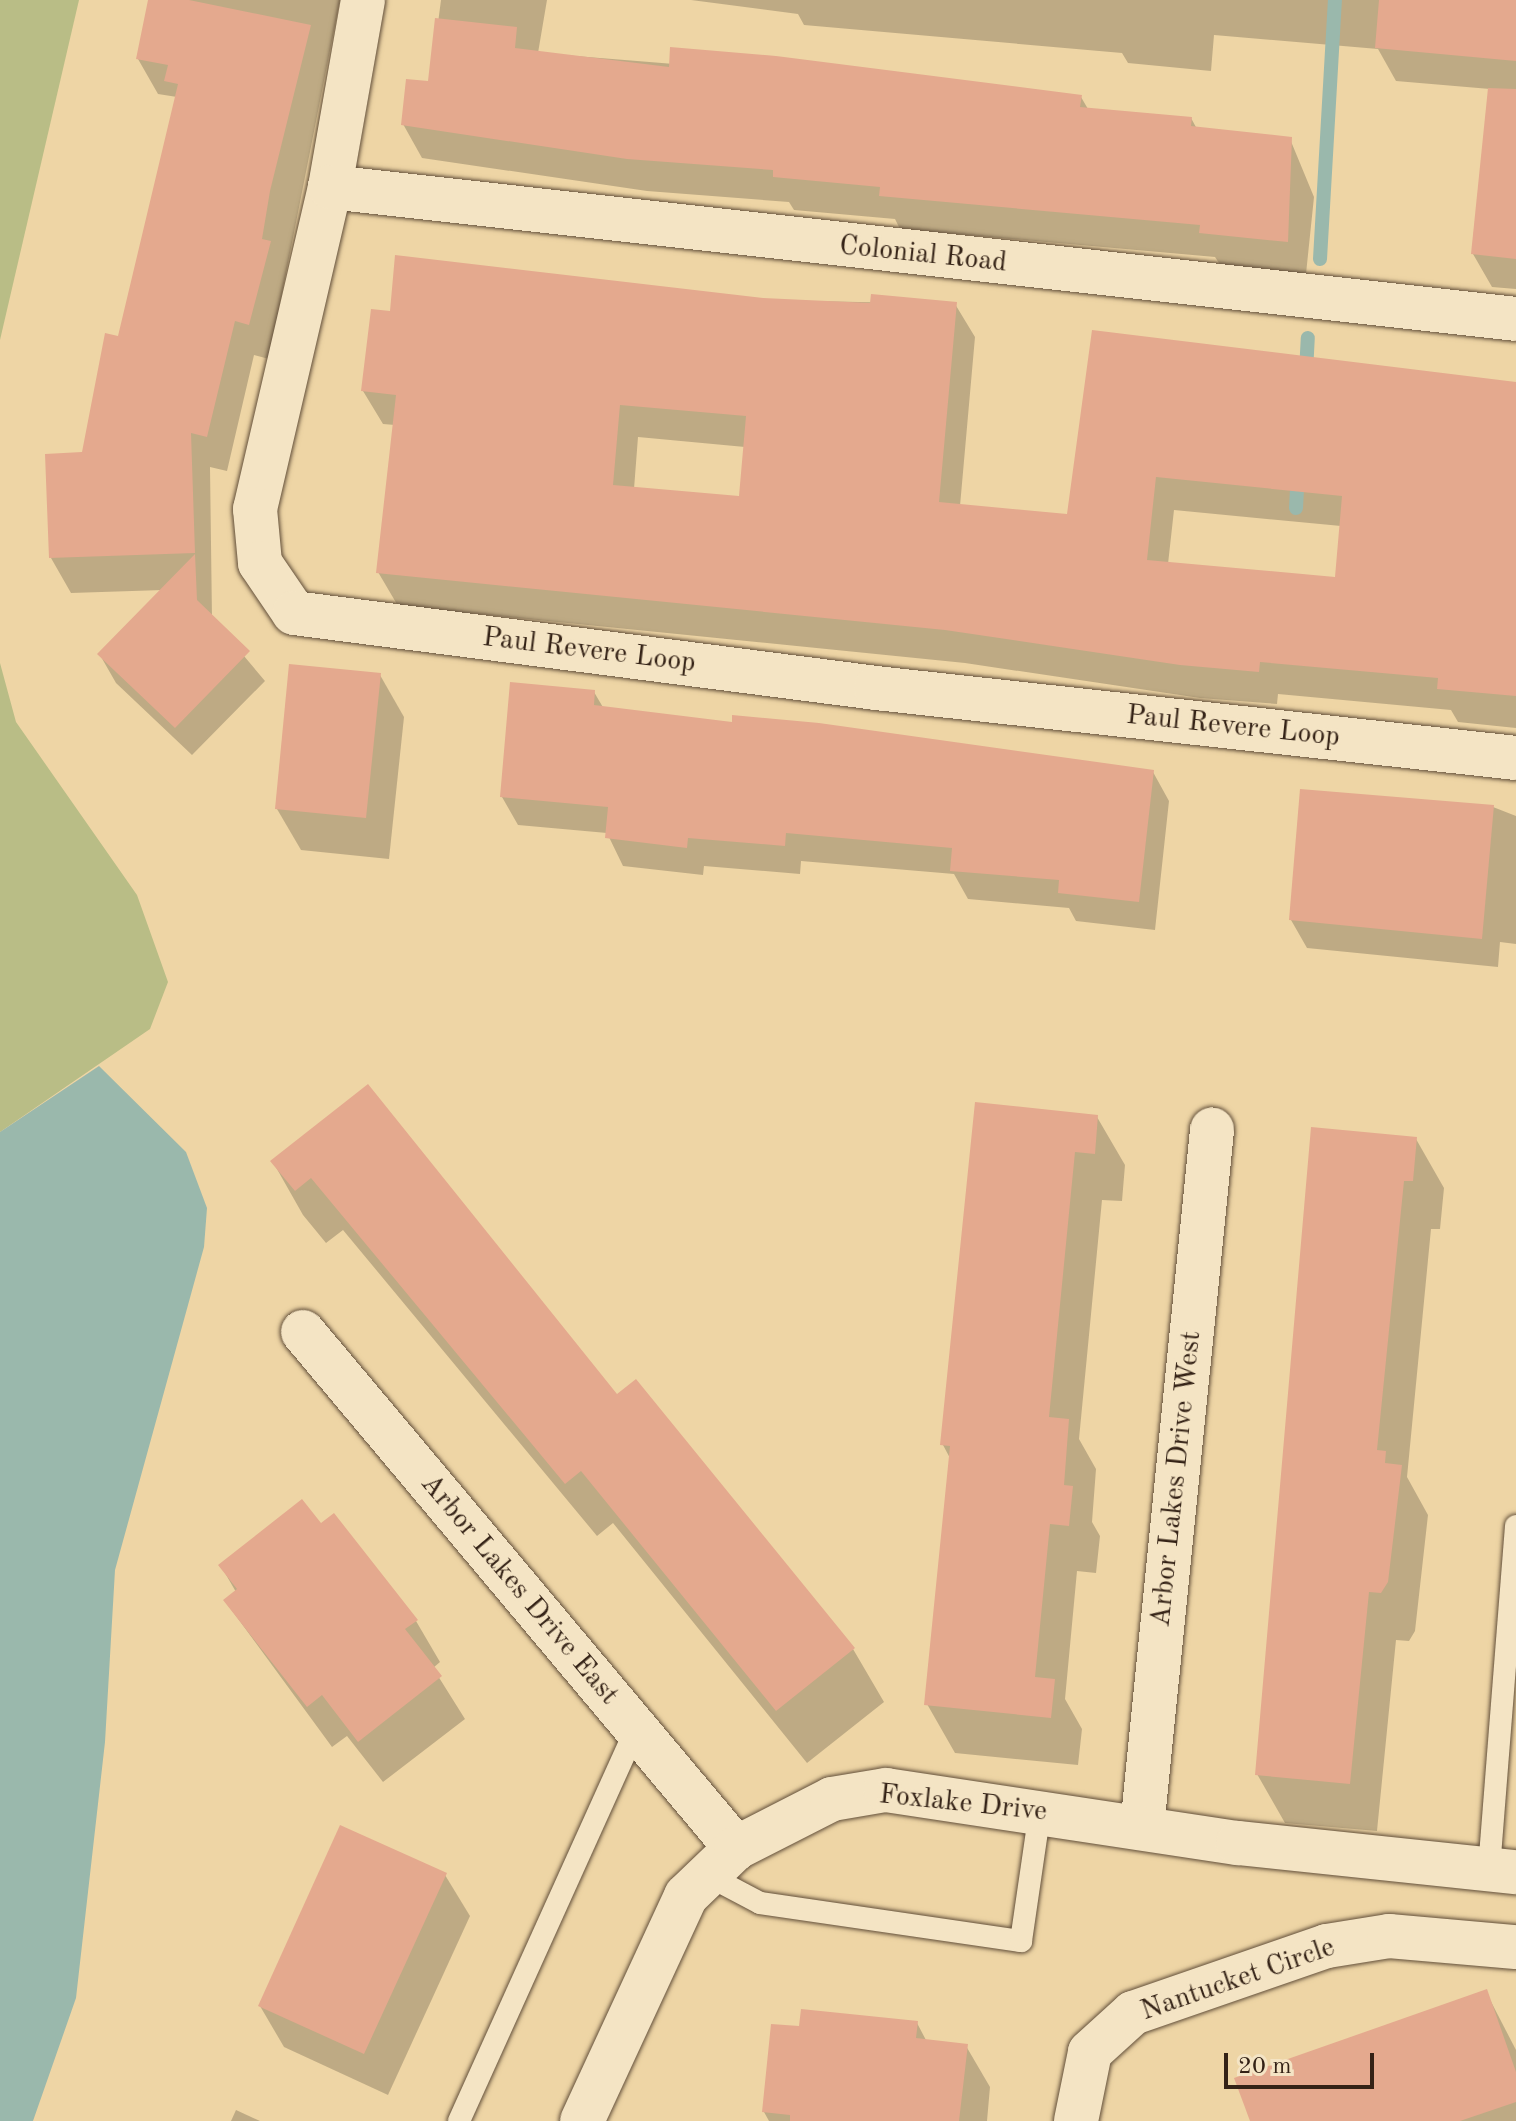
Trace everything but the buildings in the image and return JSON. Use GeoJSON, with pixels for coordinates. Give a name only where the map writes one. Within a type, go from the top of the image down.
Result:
{"type":"FeatureCollection","features":[{"type":"Feature","properties":{"kind":"street","name":"Paul Revere Loop"},"geometry":{"type":"LineString","coordinates":[[363,0],[330,187],[255,509],[260,563],[294,613],[876,688],[1516,758]]}},
{"type":"Feature","properties":{"kind":"street","name":"Colonial Road"},"geometry":{"type":"LineString","coordinates":[[330,187],[1516,319]]}},
{"type":"Feature","properties":{"kind":"street","name":"Arbor Lakes Drive West"},"geometry":{"type":"LineString","coordinates":[[1142,1828],[1212,1130]]}},
{"type":"Feature","properties":{"kind":"street","name":"Arbor Lakes Drive East"},"geometry":{"type":"LineString","coordinates":[[303,1332],[636,1729],[722,1861]]}},
{"type":"Feature","properties":{"kind":"street","name":"Foxlake Drive"},"geometry":{"type":"LineString","coordinates":[[582,2121],[652,1956],[686,1896],[722,1861],[832,1799],[886,1790],[1142,1828],[1502,1871]]}},
{"type":"Feature","properties":{"kind":"street","name":"Nantucket Circle"},"geometry":{"type":"LineString","coordinates":[[1076,2121],[1090,2052],[1133,2013],[1327,1946],[1389,1936],[1516,1947]]}},
{"type":"Feature","properties":{"kind":"lane"},"geometry":{"type":"LineString","coordinates":[[1502,1871],[1516,1526]]}},
{"type":"Feature","properties":{"kind":"lane"},"geometry":{"type":"LineString","coordinates":[[459,2121],[636,1729]]}},
{"type":"Feature","properties":{"kind":"lane"},"geometry":{"type":"LineString","coordinates":[[722,1861],[760,1903],[1021,1941],[1040,1811]]}},
{"type":"Feature","properties":{"kind":"green space"},"geometry":{"type":"Polygon","coordinates":[[[0,0],[79,0],[0,340],[0,0]]]}},
{"type":"Feature","properties":{"kind":"green space"},"geometry":{"type":"Polygon","coordinates":[[[0,663],[16,722],[137,895],[168,982],[150,1029],[0,1132],[0,663]]]}},
{"type":"Feature","properties":{"kind":"shaded area"},"geometry":{"type":"Polygon","coordinates":[[[99,1066],[186,1152],[207,1208],[204,1247],[115,1570],[105,1742],[76,1998],[33,2121],[0,2121],[0,1132],[99,1066]]]}},
{"type":"Feature","properties":{"kind":"waterway"},"geometry":{"type":"LineString","coordinates":[[1320,259],[1335,0]]}},
{"type":"Feature","properties":{"kind":"waterway"},"geometry":{"type":"LineString","coordinates":[[1306,372],[1308,338]]}},
{"type":"Feature","properties":{"kind":"waterway"},"geometry":{"type":"LineString","coordinates":[[1296,508],[1298,473]]}}]}
